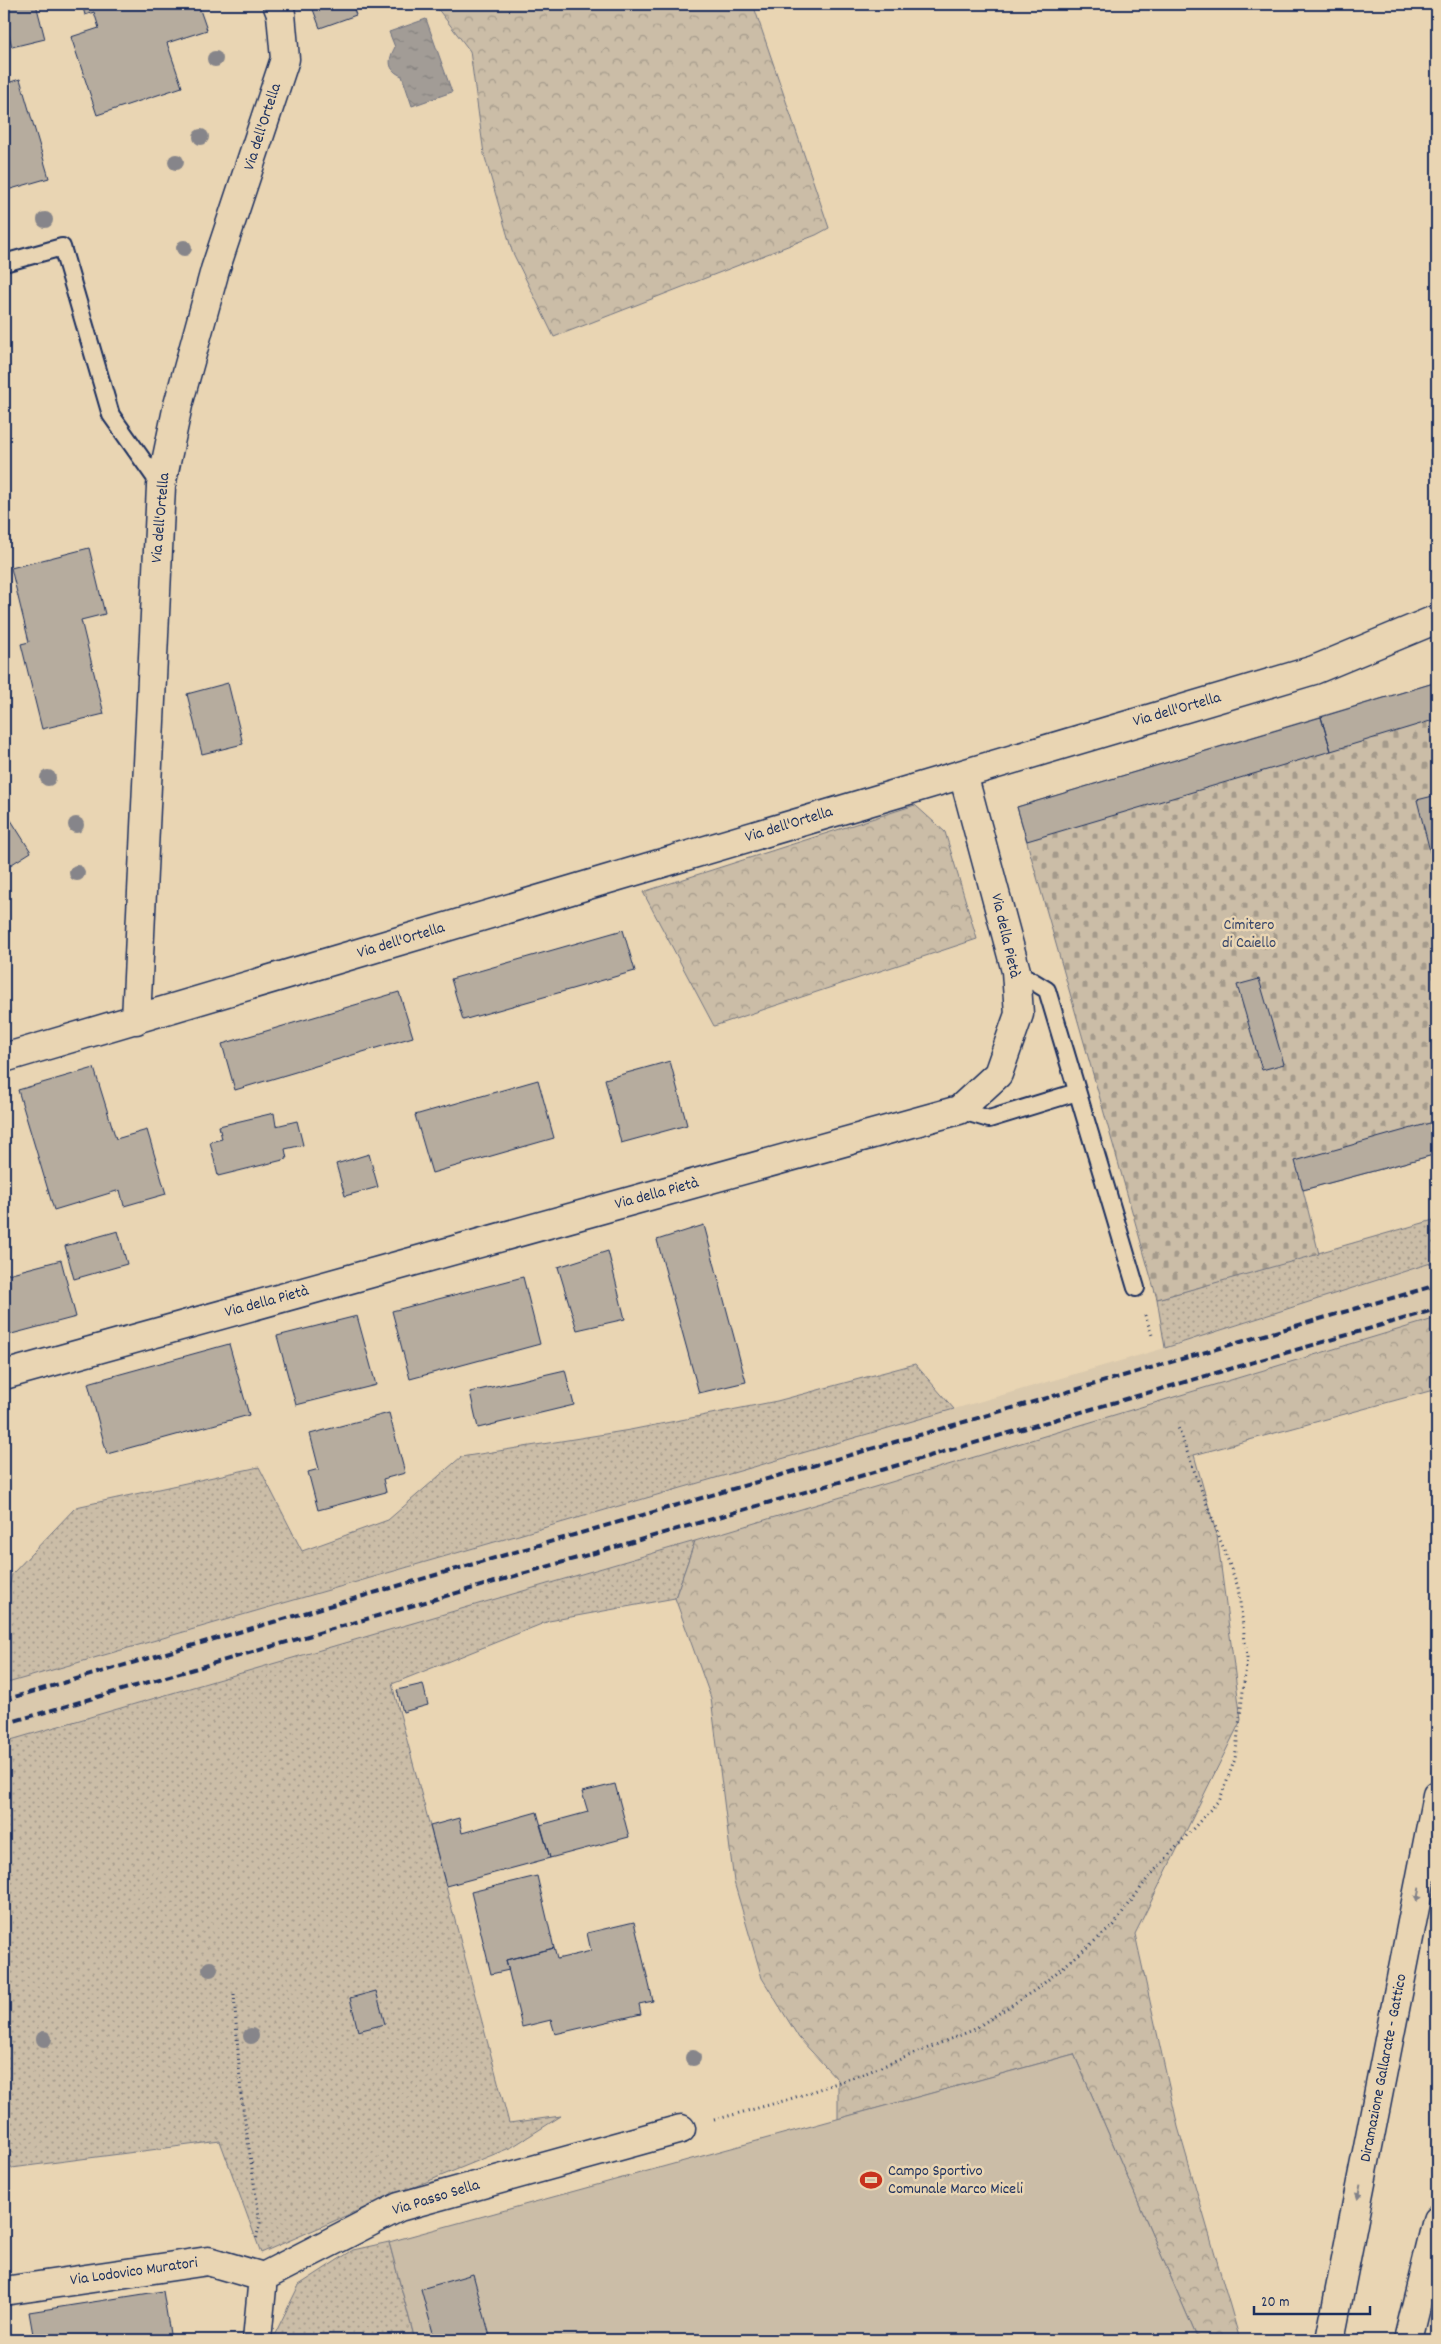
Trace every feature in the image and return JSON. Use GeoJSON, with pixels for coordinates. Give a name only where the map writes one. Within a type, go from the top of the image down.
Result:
{"type":"FeatureCollection","features":[{"type":"Feature","properties":{"kind":"main road","name":"Via dell'Ortella"},"geometry":{"type":"LineString","coordinates":[[136,1020],[161,486],[178,405],[215,270],[285,59],[281,14],[277,4]]}},
{"type":"Feature","properties":{"kind":"main road","name":"Via dell'Ortella"},"geometry":{"type":"LineString","coordinates":[[4,1058],[1314,670],[1437,619]]}},
{"type":"Feature","properties":{"kind":"main road","name":"Via della Pietà"},"geometry":{"type":"LineString","coordinates":[[4,1375],[959,1110],[998,1074],[1019,1014],[1016,971],[963,774]]}},
{"type":"Feature","properties":{"kind":"main road","name":"Diramazione Gallarate - Gattico"},"geometry":{"type":"LineString","coordinates":[[1330,2340],[1437,1796]]}},
{"type":"Feature","properties":{"kind":"main road","name":"Via Passo Sella"},"geometry":{"type":"LineString","coordinates":[[255,2275],[399,2206],[681,2129]]}},
{"type":"Feature","properties":{"kind":"main road"},"geometry":{"type":"LineString","coordinates":[[1408,2340],[1437,2220]]}},
{"type":"Feature","properties":{"kind":"main road","name":"Via Lodovico Muratori"},"geometry":{"type":"LineString","coordinates":[[4,2291],[208,2261],[255,2275]]}},
{"type":"Feature","properties":{"kind":"main road"},"geometry":{"type":"LineString","coordinates":[[255,2275],[257,2340]]}},
{"type":"Feature","properties":{"kind":"lane"},"geometry":{"type":"LineString","coordinates":[[4,263],[62,247],[111,415],[161,486]]}},
{"type":"Feature","properties":{"kind":"lane"},"geometry":{"type":"LineString","coordinates":[[1016,971],[1047,990],[1136,1288]]}},
{"type":"Feature","properties":{"kind":"lane"},"geometry":{"type":"LineString","coordinates":[[959,1110],[989,1119],[1077,1092]]}},
{"type":"Feature","properties":{"kind":"path"},"geometry":{"type":"LineString","coordinates":[[681,2129],[787,2100],[866,2074],[973,2030],[1038,1988],[1114,1925],[1148,1878],[1220,1799],[1235,1759],[1247,1657],[1238,1587],[1178,1425]]}},
{"type":"Feature","properties":{"kind":"path"},"geometry":{"type":"LineString","coordinates":[[234,1994],[241,2094],[260,2223],[255,2275]]}},
{"type":"Feature","properties":{"kind":"shaded area"},"geometry":{"type":"Polygon","coordinates":[[[1437,1261],[1437,1318],[695,1541],[4,1742],[4,1684],[1165,1348],[1437,1261]]]}},
{"type":"Feature","properties":{"kind":"green space"},"geometry":{"type":"Polygon","coordinates":[[[434,4],[753,4],[829,228],[816,235],[554,337],[512,251],[484,154],[470,51],[434,4]]]}},
{"type":"Feature","properties":{"kind":"green space","name":"Cimitero di Caiello"},"geometry":{"type":"Polygon","coordinates":[[[1437,682],[1437,1154],[1303,1190],[1319,1254],[1157,1299],[1017,807],[1437,682]]]}},
{"type":"Feature","properties":{"kind":"green space"},"geometry":{"type":"Polygon","coordinates":[[[915,805],[945,832],[977,939],[714,1026],[643,892],[915,805]]]}},
{"type":"Feature","properties":{"kind":"green space"},"geometry":{"type":"Polygon","coordinates":[[[1437,1219],[1437,1261],[1165,1348],[1157,1299],[1437,1219]]]}},
{"type":"Feature","properties":{"kind":"green space"},"geometry":{"type":"Polygon","coordinates":[[[1437,1318],[1437,1389],[1194,1455],[1217,1536],[1241,1720],[1135,1934],[1178,2127],[1240,2340],[1198,2340],[1074,2054],[838,2119],[838,2080],[799,2038],[762,1978],[734,1882],[711,1698],[675,1598],[695,1541],[1437,1318]]]}},
{"type":"Feature","properties":{"kind":"green space"},"geometry":{"type":"Polygon","coordinates":[[[915,1364],[954,1409],[4,1684],[4,1610],[12,1574],[76,1507],[259,1467],[302,1551],[388,1520],[461,1457],[630,1430],[777,1401],[915,1364]]]}},
{"type":"Feature","properties":{"kind":"green space"},"geometry":{"type":"Polygon","coordinates":[[[695,1541],[675,1598],[549,1621],[392,1684],[509,2123],[561,2116],[512,2147],[382,2200],[261,2253],[220,2141],[4,2169],[4,1742],[695,1541]]]}},
{"type":"Feature","properties":{"kind":"green space","name":"Campo Sportivo Comunale Marco Miceli"},"geometry":{"type":"Polygon","coordinates":[[[1074,2054],[1198,2340],[415,2340],[389,2242],[1074,2054]]]}},
{"type":"Feature","properties":{"kind":"green space"},"geometry":{"type":"Polygon","coordinates":[[[389,2242],[415,2340],[272,2340],[299,2285],[353,2250],[389,2242]]]}},
{"type":"Feature","properties":{"kind":"water"},"geometry":{"type":"Polygon","coordinates":[[[426,19],[452,92],[412,106],[402,76],[391,68],[390,60],[395,47],[389,32],[426,19]]]}},
{"type":"Feature","properties":{"kind":"building"},"geometry":{"type":"Polygon","coordinates":[[[4,4],[36,4],[45,39],[12,47],[4,15],[4,4]]]}},
{"type":"Feature","properties":{"kind":"building"},"geometry":{"type":"Polygon","coordinates":[[[82,4],[198,4],[207,30],[167,43],[182,87],[97,115],[71,37],[99,28],[94,12],[85,15],[82,4]]]}},
{"type":"Feature","properties":{"kind":"building"},"geometry":{"type":"Polygon","coordinates":[[[311,4],[352,4],[356,15],[320,28],[311,4]]]}},
{"type":"Feature","properties":{"kind":"building"},"geometry":{"type":"Polygon","coordinates":[[[20,79],[49,178],[4,191],[4,84],[20,79]]]}},
{"type":"Feature","properties":{"kind":"building"},"geometry":{"type":"Polygon","coordinates":[[[89,548],[105,614],[81,620],[104,714],[42,729],[21,644],[29,642],[11,568],[89,548]]]}},
{"type":"Feature","properties":{"kind":"building"},"geometry":{"type":"Polygon","coordinates":[[[1437,682],[1437,719],[1331,751],[1321,717],[1437,682]]]}},
{"type":"Feature","properties":{"kind":"building"},"geometry":{"type":"Polygon","coordinates":[[[228,683],[243,744],[202,754],[187,694],[228,683]]]}},
{"type":"Feature","properties":{"kind":"building"},"geometry":{"type":"Polygon","coordinates":[[[1321,717],[1331,751],[1027,841],[1017,807],[1321,717]]]}},
{"type":"Feature","properties":{"kind":"building"},"geometry":{"type":"Polygon","coordinates":[[[1437,795],[1437,875],[1436,875],[1417,800],[1437,795]]]}},
{"type":"Feature","properties":{"kind":"building"},"geometry":{"type":"Polygon","coordinates":[[[4,809],[31,852],[4,869],[4,809]]]}},
{"type":"Feature","properties":{"kind":"building"},"geometry":{"type":"Polygon","coordinates":[[[623,930],[635,971],[463,1020],[451,979],[623,930]]]}},
{"type":"Feature","properties":{"kind":"building"},"geometry":{"type":"Polygon","coordinates":[[[1259,979],[1284,1064],[1262,1070],[1237,985],[1259,979]]]}},
{"type":"Feature","properties":{"kind":"building"},"geometry":{"type":"Polygon","coordinates":[[[399,992],[413,1037],[235,1090],[222,1044],[399,992]]]}},
{"type":"Feature","properties":{"kind":"building"},"geometry":{"type":"Polygon","coordinates":[[[670,1061],[687,1125],[621,1143],[605,1079],[670,1061]]]}},
{"type":"Feature","properties":{"kind":"building"},"geometry":{"type":"Polygon","coordinates":[[[94,1068],[116,1139],[147,1130],[166,1194],[124,1206],[120,1190],[54,1210],[18,1090],[94,1068]]]}},
{"type":"Feature","properties":{"kind":"building"},"geometry":{"type":"Polygon","coordinates":[[[538,1080],[554,1138],[432,1173],[415,1115],[538,1080]]]}},
{"type":"Feature","properties":{"kind":"building"},"geometry":{"type":"Polygon","coordinates":[[[274,1113],[276,1126],[297,1121],[303,1145],[285,1149],[287,1159],[218,1176],[210,1142],[222,1139],[219,1126],[274,1113]]]}},
{"type":"Feature","properties":{"kind":"building"},"geometry":{"type":"Polygon","coordinates":[[[1437,1121],[1437,1154],[1303,1190],[1295,1161],[1437,1121]]]}},
{"type":"Feature","properties":{"kind":"building"},"geometry":{"type":"Polygon","coordinates":[[[369,1154],[378,1187],[345,1196],[336,1164],[369,1154]]]}},
{"type":"Feature","properties":{"kind":"building"},"geometry":{"type":"Polygon","coordinates":[[[704,1225],[746,1382],[699,1393],[657,1240],[704,1225]]]}},
{"type":"Feature","properties":{"kind":"building"},"geometry":{"type":"Polygon","coordinates":[[[118,1231],[127,1264],[74,1279],[65,1246],[118,1231]]]}},
{"type":"Feature","properties":{"kind":"building"},"geometry":{"type":"Polygon","coordinates":[[[608,1251],[625,1319],[577,1330],[558,1267],[608,1251]]]}},
{"type":"Feature","properties":{"kind":"building"},"geometry":{"type":"Polygon","coordinates":[[[61,1260],[76,1317],[4,1336],[4,1275],[61,1260]]]}},
{"type":"Feature","properties":{"kind":"building"},"geometry":{"type":"Polygon","coordinates":[[[523,1277],[540,1344],[410,1379],[392,1311],[523,1277]]]}},
{"type":"Feature","properties":{"kind":"building"},"geometry":{"type":"Polygon","coordinates":[[[357,1316],[376,1385],[296,1405],[277,1336],[357,1316]]]}},
{"type":"Feature","properties":{"kind":"building"},"geometry":{"type":"Polygon","coordinates":[[[229,1344],[249,1415],[107,1454],[88,1383],[229,1344]]]}},
{"type":"Feature","properties":{"kind":"building"},"geometry":{"type":"Polygon","coordinates":[[[565,1370],[574,1405],[478,1428],[470,1392],[565,1370]]]}},
{"type":"Feature","properties":{"kind":"building"},"geometry":{"type":"Polygon","coordinates":[[[389,1413],[405,1473],[383,1479],[386,1492],[318,1510],[308,1472],[319,1469],[310,1434],[389,1413]]]}},
{"type":"Feature","properties":{"kind":"building"},"geometry":{"type":"Polygon","coordinates":[[[423,1684],[428,1705],[403,1712],[397,1690],[423,1684]]]}},
{"type":"Feature","properties":{"kind":"building"},"geometry":{"type":"Polygon","coordinates":[[[615,1784],[629,1837],[550,1858],[540,1825],[588,1812],[582,1792],[615,1784]]]}},
{"type":"Feature","properties":{"kind":"building"},"geometry":{"type":"Polygon","coordinates":[[[537,1812],[550,1858],[446,1886],[430,1826],[459,1818],[462,1833],[537,1812]]]}},
{"type":"Feature","properties":{"kind":"building"},"geometry":{"type":"Polygon","coordinates":[[[537,1876],[554,1948],[506,1960],[509,1970],[491,1974],[471,1892],[537,1876]]]}},
{"type":"Feature","properties":{"kind":"building"},"geometry":{"type":"Polygon","coordinates":[[[634,1922],[653,2001],[639,2004],[641,2014],[555,2034],[551,2020],[522,2027],[506,1960],[554,1948],[557,1959],[591,1951],[587,1933],[634,1922]]]}},
{"type":"Feature","properties":{"kind":"building"},"geometry":{"type":"Polygon","coordinates":[[[376,1991],[385,2024],[358,2031],[350,1998],[376,1991]]]}},
{"type":"Feature","properties":{"kind":"building"},"geometry":{"type":"Polygon","coordinates":[[[473,2274],[491,2340],[435,2340],[421,2289],[473,2274]]]}},
{"type":"Feature","properties":{"kind":"building"},"geometry":{"type":"Polygon","coordinates":[[[163,2291],[171,2340],[34,2340],[29,2312],[163,2291]]]}},
{"type":"Feature","properties":{"kind":"railway"},"geometry":{"type":"LineString","coordinates":[[4,1700],[1437,1285]]}},
{"type":"Feature","properties":{"kind":"railway"},"geometry":{"type":"LineString","coordinates":[[4,1724],[1437,1309]]}},
{"type":"Feature","properties":{"kind":"place","name":"Campo Sportivo Comunale Marco Miceli"},"geometry":{"type":"Point","coordinates":[871,2180]}}]}
